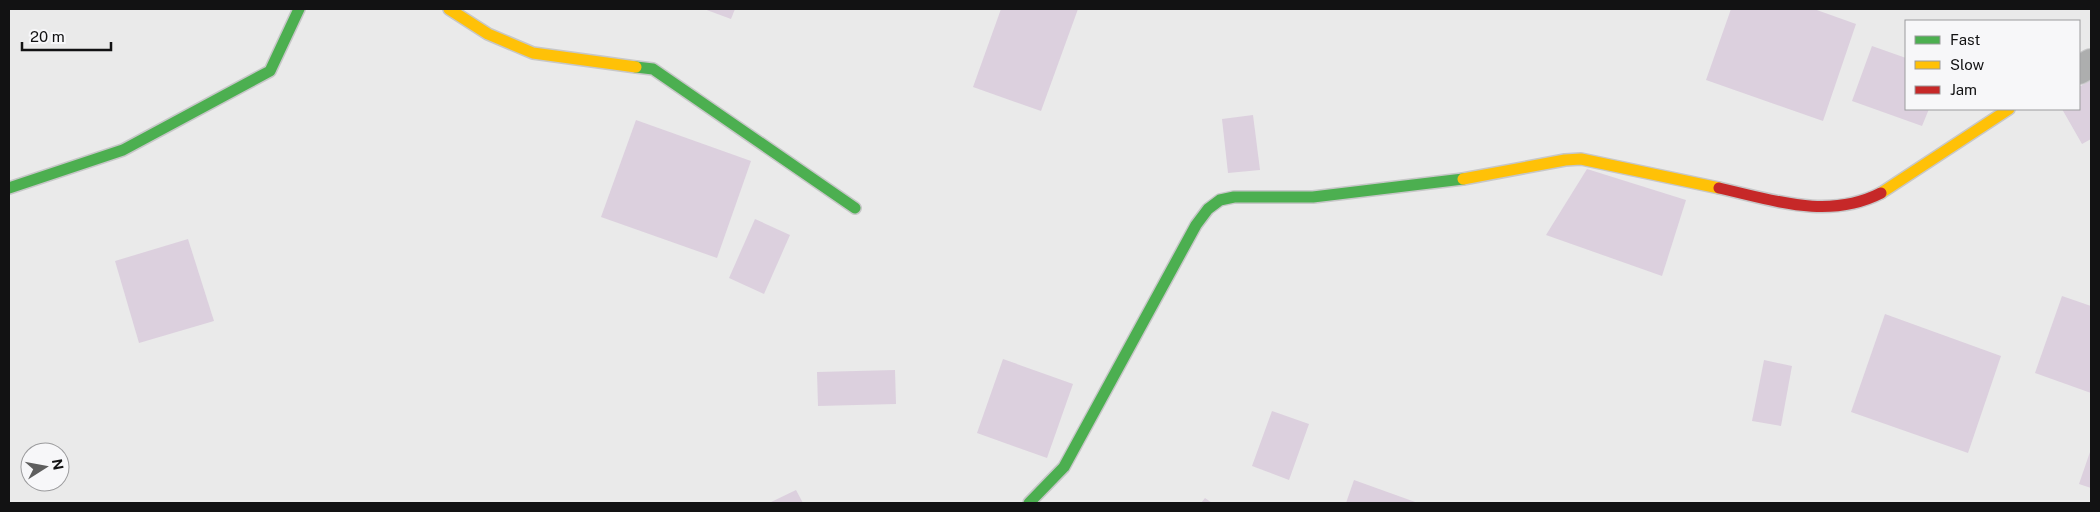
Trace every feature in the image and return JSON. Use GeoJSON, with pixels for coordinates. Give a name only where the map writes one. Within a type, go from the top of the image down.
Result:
{"type":"FeatureCollection","features":[{"type":"Feature","properties":{"kind":"street"},"geometry":{"type":"LineString","coordinates":[[9,188],[123,150],[270,71],[299,9]]}},
{"type":"Feature","properties":{"kind":"street"},"geometry":{"type":"LineString","coordinates":[[449,9],[488,34],[533,53],[652,68],[855,208]]}},
{"type":"Feature","properties":{"kind":"street"},"geometry":{"type":"LineString","coordinates":[[1029,503],[1064,466],[1196,225],[1208,209],[1220,200],[1234,197],[1313,197],[1458,180],[1565,160],[1580,159],[1807,207],[1841,207],[1866,201],[1893,187],[2008,110]]}},
{"type":"Feature","properties":{"kind":"building"},"geometry":{"type":"Polygon","coordinates":[[[704,9],[735,9],[731,19],[704,9]]]}},
{"type":"Feature","properties":{"kind":"building"},"geometry":{"type":"Polygon","coordinates":[[[1001,9],[1078,9],[1041,111],[973,87],[1001,9]]]}},
{"type":"Feature","properties":{"kind":"building"},"geometry":{"type":"Polygon","coordinates":[[[1731,9],[1814,9],[1856,24],[1823,121],[1706,80],[1731,9]]]}},
{"type":"Feature","properties":{"kind":"building"},"geometry":{"type":"Polygon","coordinates":[[[1872,46],[1905,58],[1905,110],[1929,110],[1922,126],[1852,101],[1872,46]]]}},
{"type":"Feature","properties":{"kind":"building"},"geometry":{"type":"Polygon","coordinates":[[[2091,80],[2091,139],[2082,144],[2063,110],[2080,110],[2080,86],[2091,80]]]}},
{"type":"Feature","properties":{"kind":"building"},"geometry":{"type":"Polygon","coordinates":[[[1253,115],[1260,170],[1228,173],[1222,119],[1253,115]]]}},
{"type":"Feature","properties":{"kind":"building"},"geometry":{"type":"Polygon","coordinates":[[[636,120],[751,161],[717,258],[601,217],[636,120]]]}},
{"type":"Feature","properties":{"kind":"building"},"geometry":{"type":"Polygon","coordinates":[[[1587,169],[1686,200],[1662,276],[1546,235],[1587,169]]]}},
{"type":"Feature","properties":{"kind":"building"},"geometry":{"type":"Polygon","coordinates":[[[755,219],[790,235],[764,294],[729,278],[755,219]]]}},
{"type":"Feature","properties":{"kind":"building"},"geometry":{"type":"Polygon","coordinates":[[[188,239],[214,321],[139,343],[115,261],[188,239]]]}},
{"type":"Feature","properties":{"kind":"building"},"geometry":{"type":"Polygon","coordinates":[[[2062,296],[2091,306],[2091,393],[2035,373],[2062,296]]]}},
{"type":"Feature","properties":{"kind":"building"},"geometry":{"type":"Polygon","coordinates":[[[1885,314],[2001,356],[1968,453],[1851,412],[1885,314]]]}},
{"type":"Feature","properties":{"kind":"building"},"geometry":{"type":"Polygon","coordinates":[[[1003,359],[1073,384],[1047,458],[977,433],[1003,359]]]}},
{"type":"Feature","properties":{"kind":"building"},"geometry":{"type":"Polygon","coordinates":[[[1764,360],[1792,366],[1781,426],[1752,421],[1764,360]]]}},
{"type":"Feature","properties":{"kind":"building"},"geometry":{"type":"Polygon","coordinates":[[[895,370],[896,404],[818,406],[817,372],[895,370]]]}},
{"type":"Feature","properties":{"kind":"building"},"geometry":{"type":"Polygon","coordinates":[[[1272,411],[1309,424],[1289,480],[1252,466],[1272,411]]]}},
{"type":"Feature","properties":{"kind":"building"},"geometry":{"type":"Polygon","coordinates":[[[2091,449],[2091,488],[2079,484],[2091,449]]]}},
{"type":"Feature","properties":{"kind":"building"},"geometry":{"type":"Polygon","coordinates":[[[1354,480],[1418,503],[1346,503],[1354,480]]]}},
{"type":"Feature","properties":{"kind":"building"},"geometry":{"type":"Polygon","coordinates":[[[796,490],[803,503],[769,503],[796,490]]]}},
{"type":"Feature","properties":{"kind":"building"},"geometry":{"type":"Polygon","coordinates":[[[1205,498],[1212,503],[1201,503],[1205,498]]]}},
{"type":"Feature","properties":{"kind":"traffic: fast"},"geometry":{"type":"LineString","coordinates":[[9,188],[123,150],[270,71],[299,9]]}},
{"type":"Feature","properties":{"kind":"traffic: fast"},"geometry":{"type":"LineString","coordinates":[[636,67],[653,69],[855,208]]}},
{"type":"Feature","properties":{"kind":"traffic: fast"},"geometry":{"type":"LineString","coordinates":[[1029,503],[1064,467],[1196,225],[1208,209],[1220,200],[1234,197],[1313,197],[1463,179]]}},
{"type":"Feature","properties":{"kind":"traffic: slow"},"geometry":{"type":"LineString","coordinates":[[449,9],[488,34],[533,53],[636,67]]}},
{"type":"Feature","properties":{"kind":"traffic: slow"},"geometry":{"type":"LineString","coordinates":[[1881,193],[2007,110]]}},
{"type":"Feature","properties":{"kind":"traffic: slow"},"geometry":{"type":"LineString","coordinates":[[1463,179],[1565,160],[1581,159],[1719,188]]}},
{"type":"Feature","properties":{"kind":"traffic: jam"},"geometry":{"type":"LineString","coordinates":[[1719,188],[1780,202],[1821,206],[1861,201],[1881,193]]}}]}
